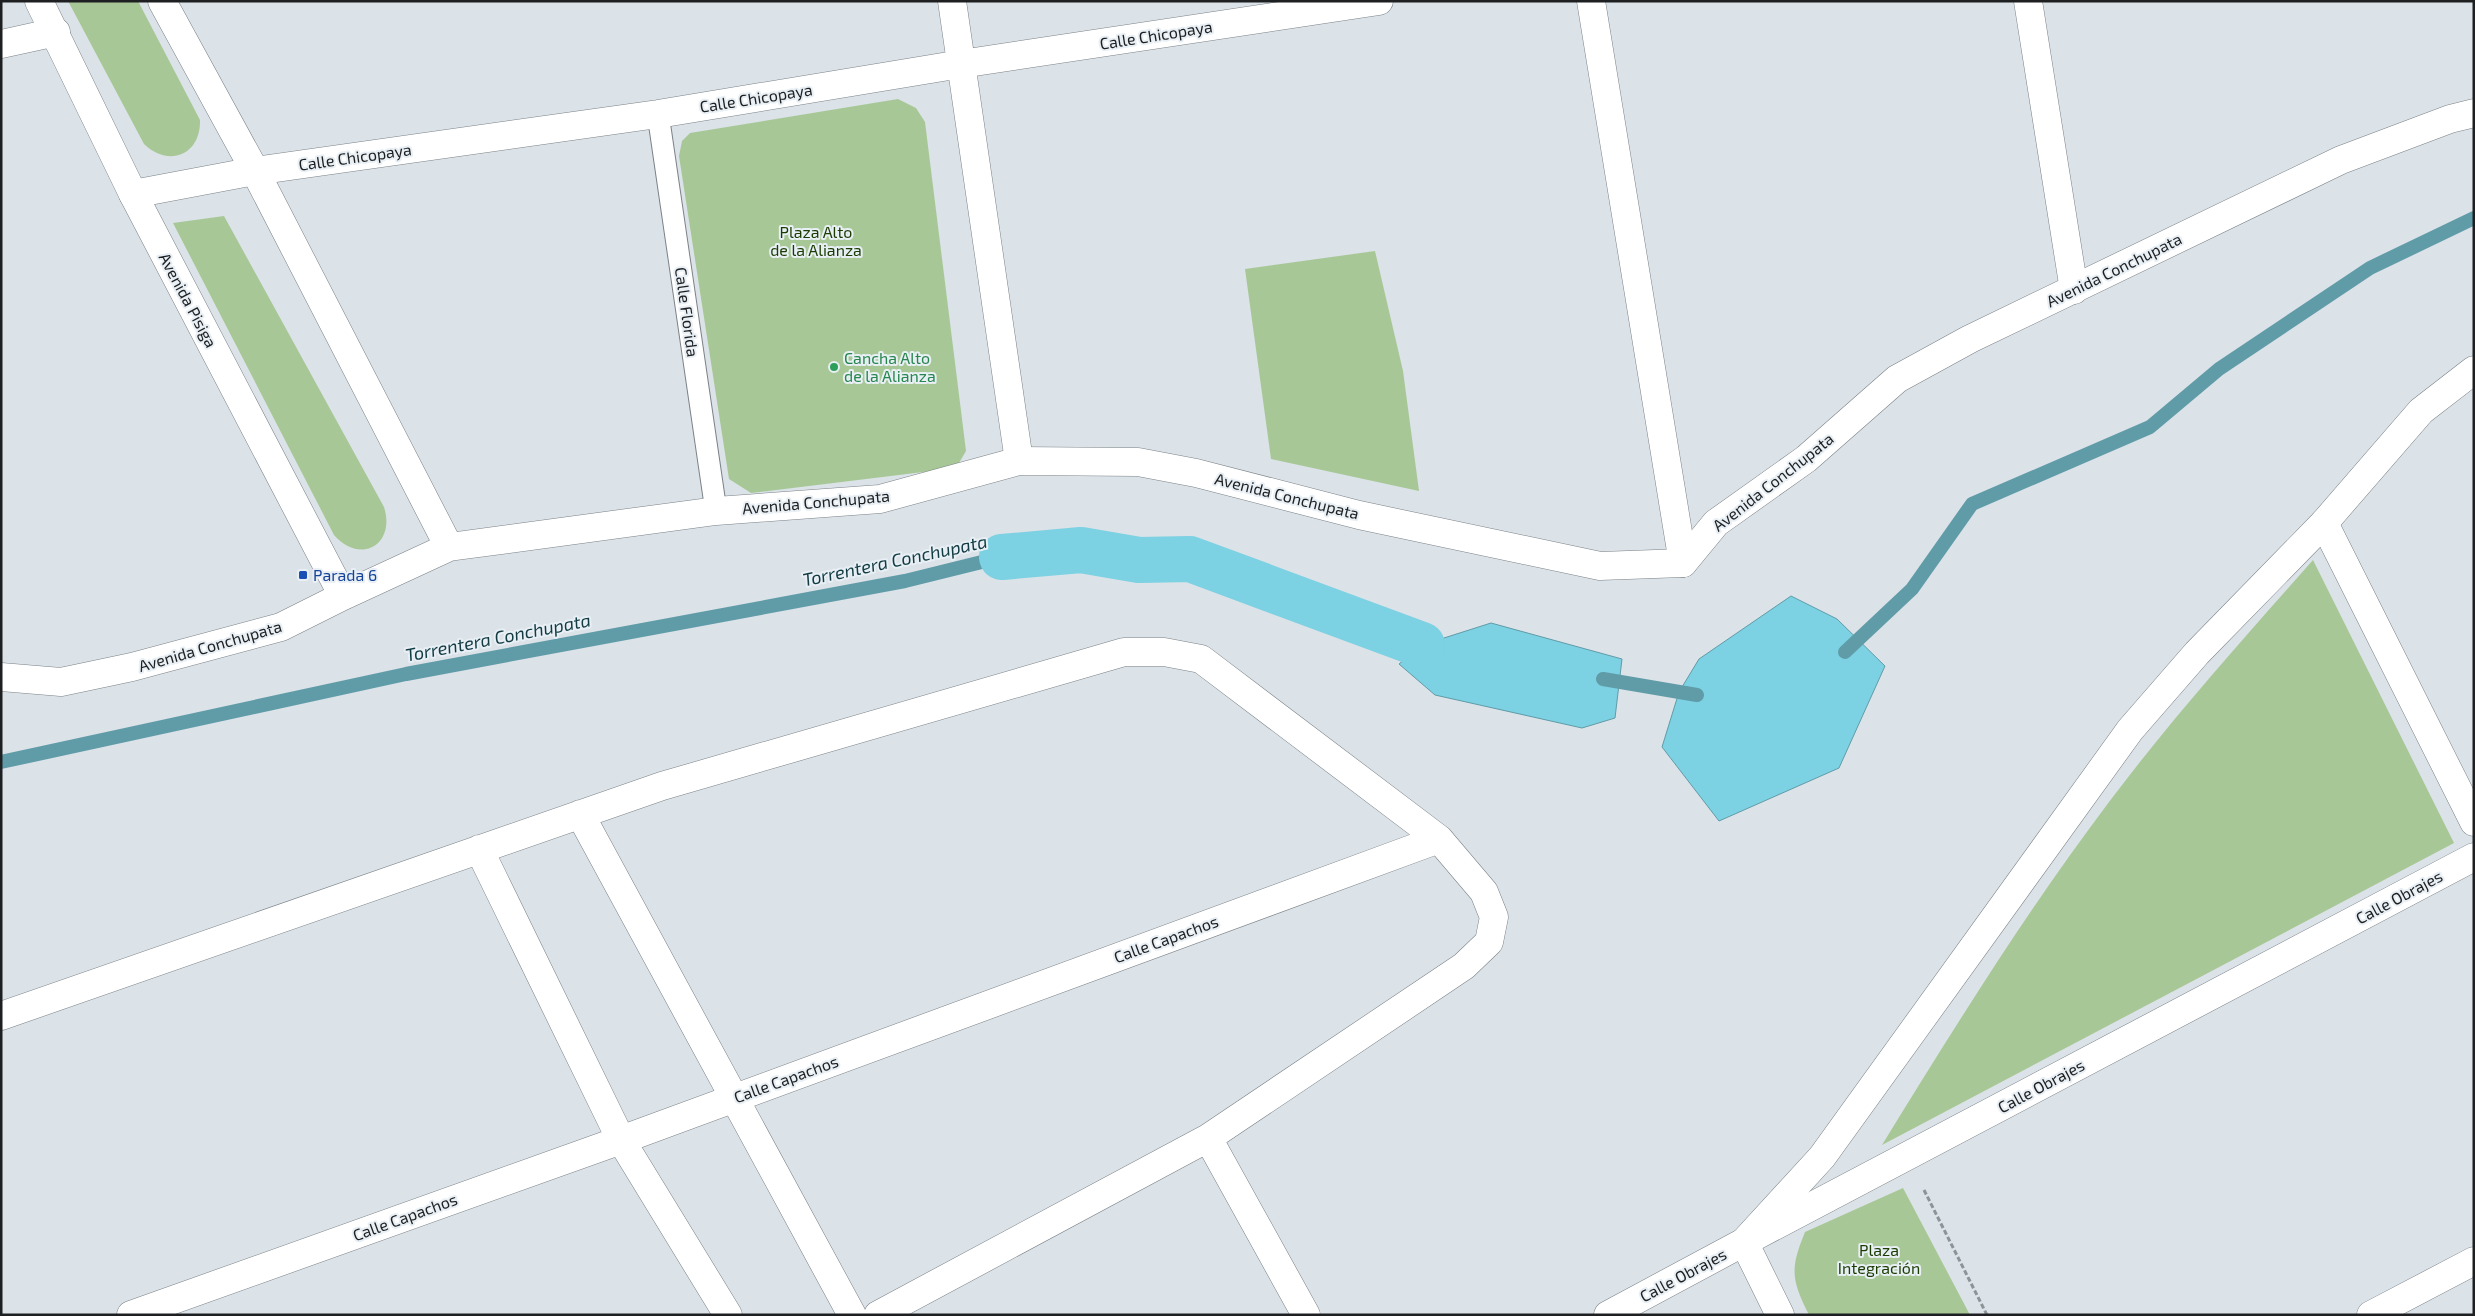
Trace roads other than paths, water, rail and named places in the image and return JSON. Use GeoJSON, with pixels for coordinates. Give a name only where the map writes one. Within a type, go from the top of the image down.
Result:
{"type":"FeatureCollection","features":[{"type":"Feature","properties":{"kind":"street","name":"Avenida Pisiga"},"geometry":{"type":"LineString","coordinates":[[39,1],[56,32],[133,194],[343,596]]}},
{"type":"Feature","properties":{"kind":"street"},"geometry":{"type":"LineString","coordinates":[[162,1],[255,171],[449,547]]}},
{"type":"Feature","properties":{"kind":"street"},"geometry":{"type":"LineString","coordinates":[[952,1],[1019,461]]}},
{"type":"Feature","properties":{"kind":"street","name":"Calle Chicopaya"},"geometry":{"type":"LineString","coordinates":[[133,194],[255,171],[658,114],[961,64],[1378,1]]}},
{"type":"Feature","properties":{"kind":"street"},"geometry":{"type":"LineString","coordinates":[[1590,1],[1683,563]]}},
{"type":"Feature","properties":{"kind":"street"},"geometry":{"type":"LineString","coordinates":[[2028,1],[2074,290]]}},
{"type":"Feature","properties":{"kind":"street"},"geometry":{"type":"LineString","coordinates":[[1,44],[56,32]]}},
{"type":"Feature","properties":{"kind":"street","name":"Avenida Conchupata"},"geometry":{"type":"LineString","coordinates":[[1,677],[61,682],[132,667],[281,627],[449,547],[716,511],[880,499],[1019,461],[1138,462],[1196,474],[1359,515],[1600,566],[1683,563],[1716,523],[1806,459],[1897,378],[1970,339],[2341,160],[2450,119],[2474,113]]}},
{"type":"Feature","properties":{"kind":"street"},"geometry":{"type":"LineString","coordinates":[[1780,1315],[1744,1242],[1822,1157],[2130,730],[2197,652],[2324,523],[2420,411],[2474,370]]}},
{"type":"Feature","properties":{"kind":"street"},"geometry":{"type":"LineString","coordinates":[[2324,523],[2474,822]]}},
{"type":"Feature","properties":{"kind":"street"},"geometry":{"type":"LineString","coordinates":[[1,1016],[662,786],[1124,652],[1164,652],[1201,659],[1439,839],[1484,892],[1494,917],[1490,942],[1464,966],[1208,1138],[878,1315]]}},
{"type":"Feature","properties":{"kind":"street"},"geometry":{"type":"LineString","coordinates":[[580,814],[852,1315]]}},
{"type":"Feature","properties":{"kind":"street","name":"Calle Capachos"},"geometry":{"type":"LineString","coordinates":[[131,1315],[621,1140],[1439,839]]}},
{"type":"Feature","properties":{"kind":"street"},"geometry":{"type":"LineString","coordinates":[[479,849],[621,1140],[728,1315]]}},
{"type":"Feature","properties":{"kind":"street","name":"Calle Obrajes"},"geometry":{"type":"LineString","coordinates":[[1608,1315],[2474,857]]}},
{"type":"Feature","properties":{"kind":"street"},"geometry":{"type":"LineString","coordinates":[[1208,1138],[1306,1315]]}},
{"type":"Feature","properties":{"kind":"street"},"geometry":{"type":"LineString","coordinates":[[2372,1315],[2474,1261]]}},
{"type":"Feature","properties":{"kind":"lane","name":"Calle Florida"},"geometry":{"type":"LineString","coordinates":[[658,114],[716,511]]}},
{"type":"Feature","properties":{"kind":"water"},"geometry":{"type":"Polygon","coordinates":[[[1791,596],[1837,619],[1885,666],[1839,768],[1719,821],[1662,747],[1679,692],[1699,659],[1791,596]]]}},
{"type":"Feature","properties":{"kind":"water"},"geometry":{"type":"Polygon","coordinates":[[[1491,623],[1622,659],[1615,718],[1582,728],[1435,695],[1399,664],[1422,645],[1491,623]]]}},
{"type":"Feature","properties":{"kind":"waterway"},"geometry":{"type":"LineString","coordinates":[[1845,652],[1912,589],[1972,504],[2150,427],[2219,369],[2370,268],[2474,218]]}},
{"type":"Feature","properties":{"kind":"waterway"},"geometry":{"type":"LineString","coordinates":[[1002,557],[1081,550],[1139,560],[1190,559],[1422,645]]}},
{"type":"Feature","properties":{"kind":"waterway","name":"Torrentera Conchupata"},"geometry":{"type":"LineString","coordinates":[[1,762],[406,674],[905,581],[1002,557]]}},
{"type":"Feature","properties":{"kind":"waterway"},"geometry":{"type":"LineString","coordinates":[[1603,679],[1697,695]]}},
{"type":"Feature","properties":{"kind":"place","name":"Cancha Alto de la Alianza"},"geometry":{"type":"Point","coordinates":[834,367]}},
{"type":"Feature","properties":{"kind":"place","name":"Parada 6"},"geometry":{"type":"Point","coordinates":[303,575]}},
{"type":"Feature","properties":{"kind":"park label","name":"Plaza Alto de la Alianza"},"geometry":{"type":"Point","coordinates":[816,241]}},
{"type":"Feature","properties":{"kind":"park label","name":"Plaza Integración"},"geometry":{"type":"Point","coordinates":[1879,1259]}}]}
